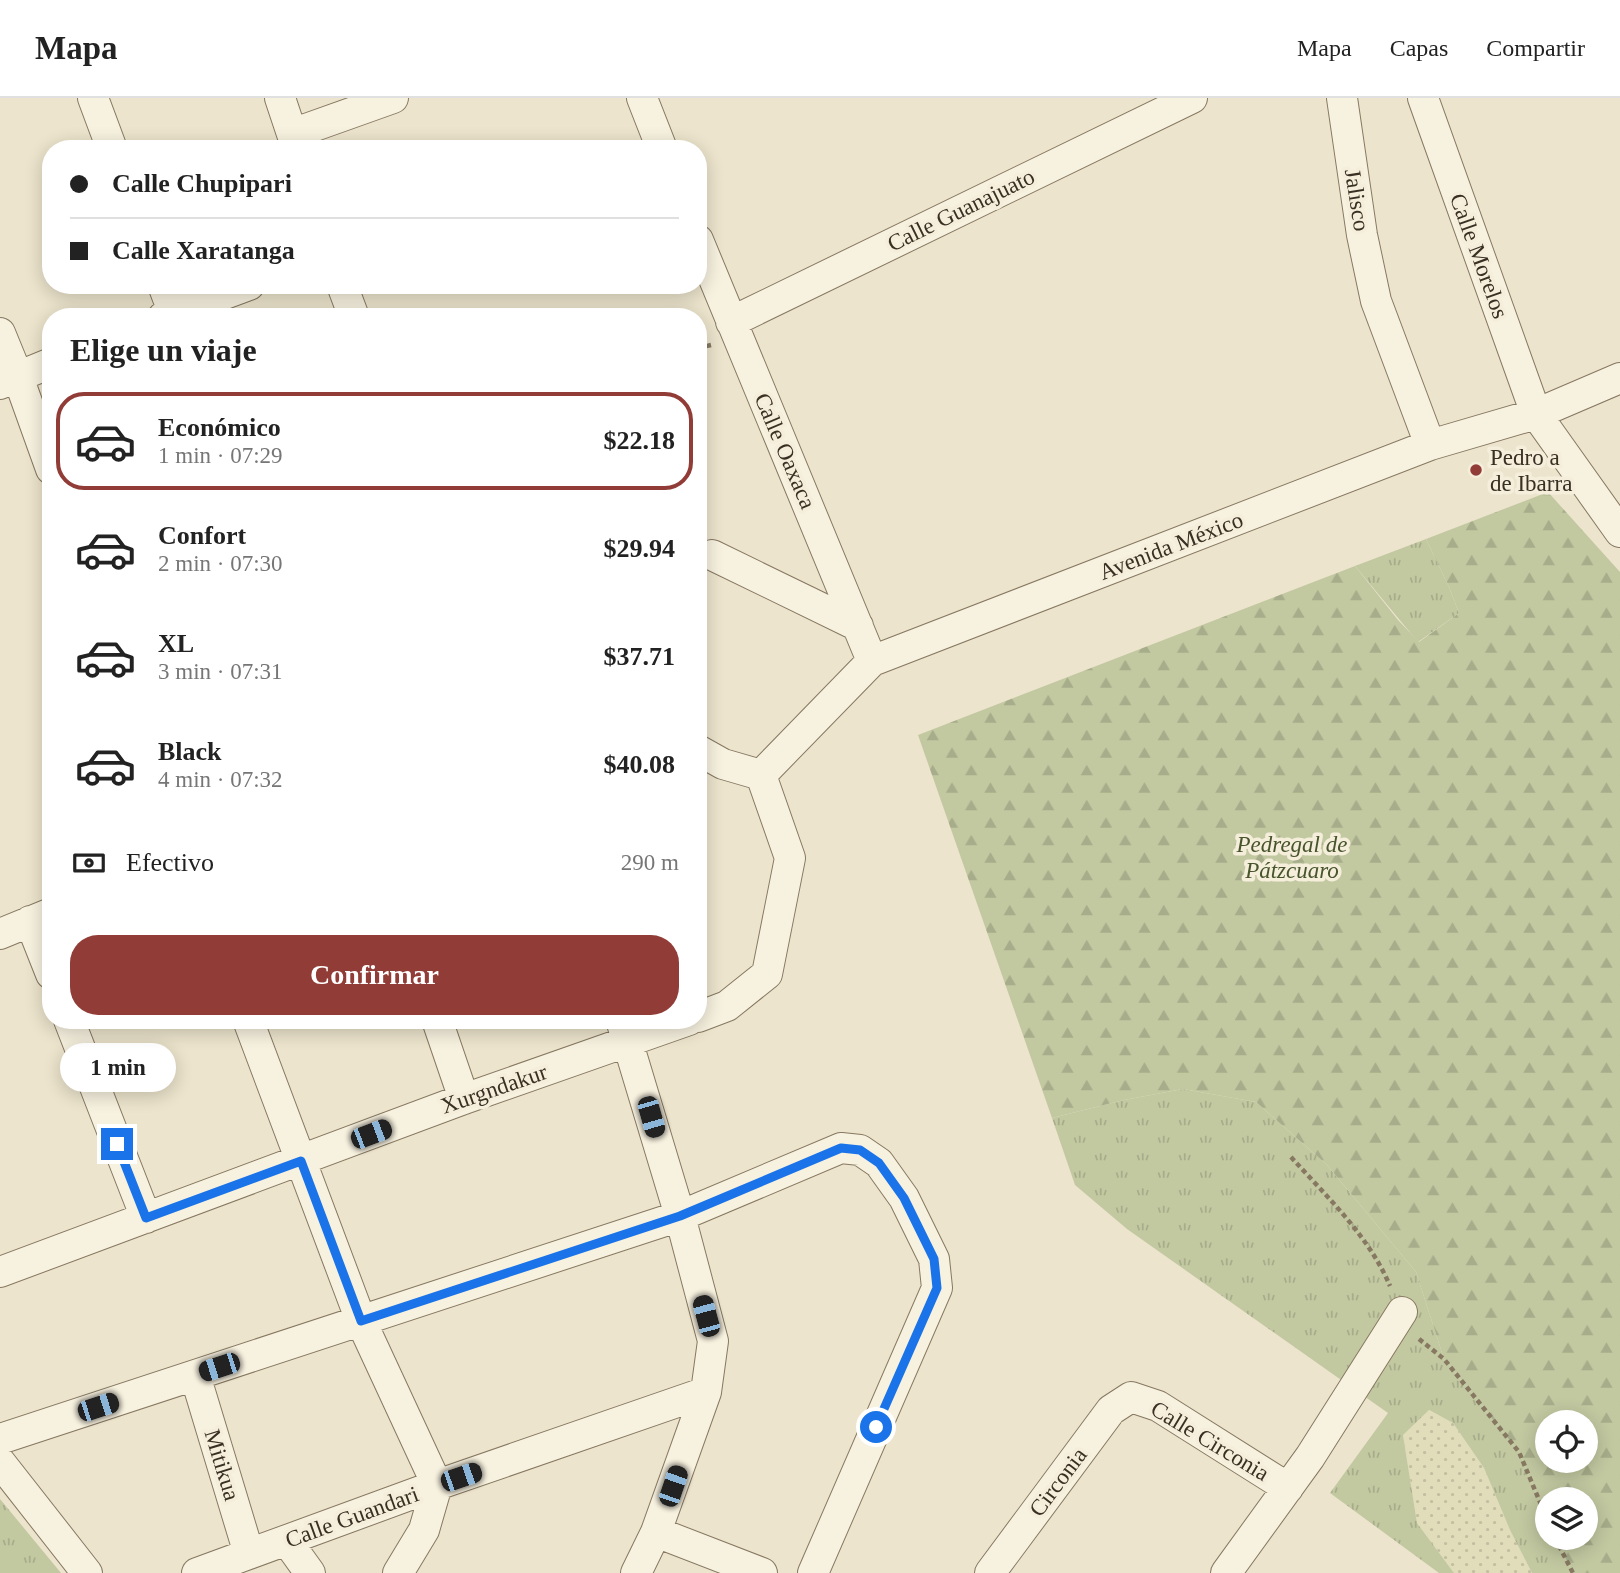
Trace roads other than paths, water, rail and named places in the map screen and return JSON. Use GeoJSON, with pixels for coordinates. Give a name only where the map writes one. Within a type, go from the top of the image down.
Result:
{"type":"FeatureCollection","features":[{"type":"Feature","properties":{"kind":"street"},"geometry":{"type":"LineString","coordinates":[[93,98],[109,140]]}},
{"type":"Feature","properties":{"kind":"street"},"geometry":{"type":"LineString","coordinates":[[280,98],[295,140]]}},
{"type":"Feature","properties":{"kind":"street"},"geometry":{"type":"LineString","coordinates":[[297,140],[393,98]]}},
{"type":"Feature","properties":{"kind":"street"},"geometry":{"type":"LineString","coordinates":[[642,98],[658,140]]}},
{"type":"Feature","properties":{"kind":"street","name":"Calle Guanajuato"},"geometry":{"type":"LineString","coordinates":[[731,322],[1192,98]]}},
{"type":"Feature","properties":{"kind":"street","name":"Jalisco"},"geometry":{"type":"LineString","coordinates":[[1342,98],[1362,235],[1376,301],[1430,445]]}},
{"type":"Feature","properties":{"kind":"street","name":"Calle Morelos"},"geometry":{"type":"LineString","coordinates":[[1423,98],[1536,414],[1620,532]]}},
{"type":"Feature","properties":{"kind":"street","name":"Calle Oaxaca"},"geometry":{"type":"LineString","coordinates":[[707,262],[872,661]]}},
{"type":"Feature","properties":{"kind":"street"},"geometry":{"type":"LineString","coordinates":[[169,308],[218,294]]}},
{"type":"Feature","properties":{"kind":"street"},"geometry":{"type":"LineString","coordinates":[[0,333],[9,380],[42,450]]}},
{"type":"Feature","properties":{"kind":"street"},"geometry":{"type":"LineString","coordinates":[[9,380],[42,367]]}},
{"type":"Feature","properties":{"kind":"street","name":"Avenida México"},"geometry":{"type":"LineString","coordinates":[[761,775],[872,661],[1430,445],[1536,414],[1620,378]]}},
{"type":"Feature","properties":{"kind":"street"},"geometry":{"type":"LineString","coordinates":[[712,555],[858,626]]}},
{"type":"Feature","properties":{"kind":"street"},"geometry":{"type":"LineString","coordinates":[[707,755],[723,764],[761,775],[790,858],[767,974],[727,1006],[707,1014]]}},
{"type":"Feature","properties":{"kind":"street"},"geometry":{"type":"LineString","coordinates":[[0,934],[40,917]]}},
{"type":"Feature","properties":{"kind":"street"},"geometry":{"type":"LineString","coordinates":[[72,1029],[146,1218]]}},
{"type":"Feature","properties":{"kind":"street"},"geometry":{"type":"LineString","coordinates":[[251,1029],[361,1321],[437,1485],[424,1530],[398,1573]]}},
{"type":"Feature","properties":{"kind":"street"},"geometry":{"type":"LineString","coordinates":[[440,1029],[464,1099]]}},
{"type":"Feature","properties":{"kind":"street"},"geometry":{"type":"LineString","coordinates":[[625,1031],[680,1216],[713,1341],[706,1392],[656,1532],[636,1573]]}},
{"type":"Feature","properties":{"kind":"street","name":"Xurgndakur"},"geometry":{"type":"LineString","coordinates":[[0,1272],[464,1099],[625,1031]]}},
{"type":"Feature","properties":{"kind":"street"},"geometry":{"type":"LineString","coordinates":[[0,1439],[680,1216],[841,1148],[860,1150],[879,1163],[904,1198],[934,1259],[937,1288],[813,1573]]}},
{"type":"Feature","properties":{"kind":"street"},"geometry":{"type":"LineString","coordinates":[[1226,1573],[1310,1457],[1402,1312]]}},
{"type":"Feature","properties":{"kind":"street","name":"Mitikua"},"geometry":{"type":"LineString","coordinates":[[195,1375],[249,1554]]}},
{"type":"Feature","properties":{"kind":"street","name":"Calle Guandari"},"geometry":{"type":"LineString","coordinates":[[197,1573],[437,1485],[706,1392]]}},
{"type":"Feature","properties":{"kind":"street","name":"Calle Circonia"},"geometry":{"type":"LineString","coordinates":[[1132,1397],[1158,1406],[1288,1488]]}},
{"type":"Feature","properties":{"kind":"street","name":"Circonia"},"geometry":{"type":"LineString","coordinates":[[990,1573],[1111,1410],[1132,1397]]}},
{"type":"Feature","properties":{"kind":"street"},"geometry":{"type":"LineString","coordinates":[[0,1462],[87,1573]]}},
{"type":"Feature","properties":{"kind":"street"},"geometry":{"type":"LineString","coordinates":[[656,1532],[762,1573]]}},
{"type":"Feature","properties":{"kind":"street"},"geometry":{"type":"LineString","coordinates":[[287,1541],[310,1573]]}},
{"type":"Feature","properties":{"kind":"place","name":"Pedro a de Ibarra"},"geometry":{"type":"Point","coordinates":[1476,470]}},
{"type":"Feature","properties":{"kind":"park label","name":"Pedregal de Pátzcuaro"},"geometry":{"type":"Point","coordinates":[1292,857]}}]}
